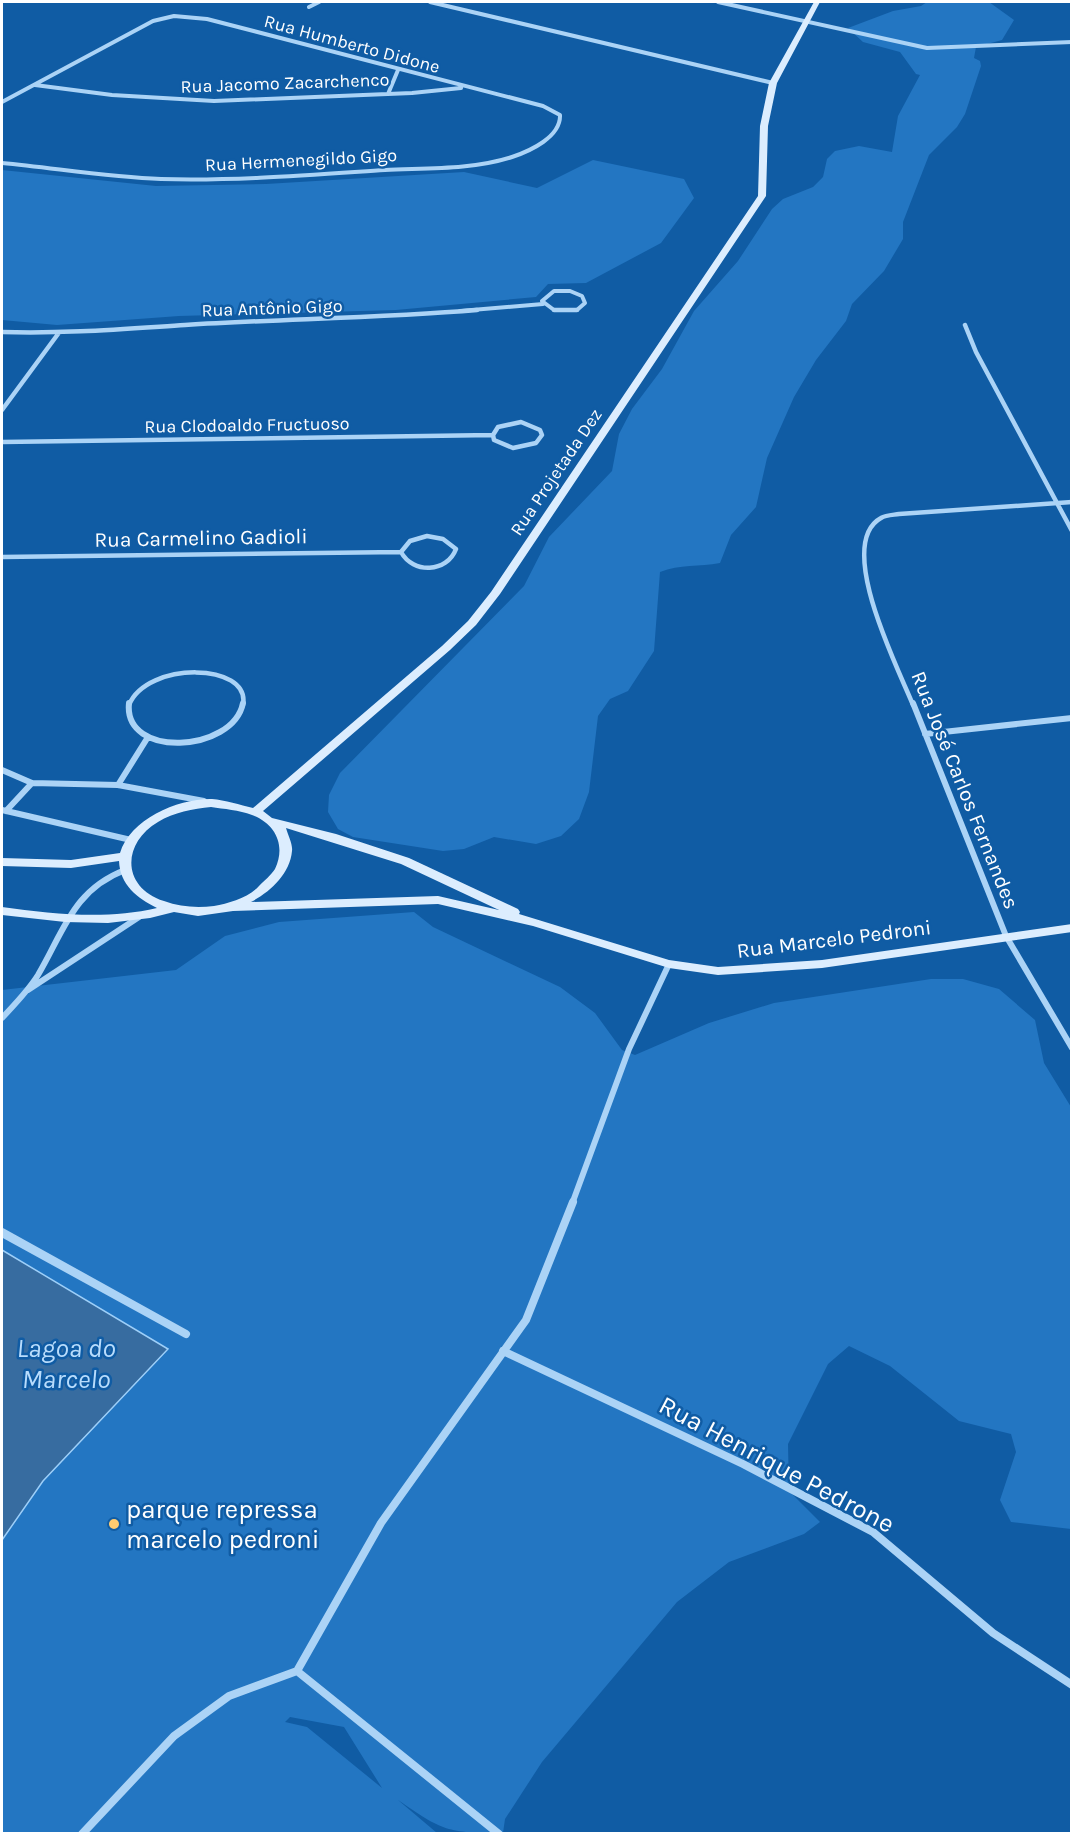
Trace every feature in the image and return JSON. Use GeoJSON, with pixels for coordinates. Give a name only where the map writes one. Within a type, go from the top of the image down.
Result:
{"type":"FeatureCollection","features":[{"type":"Feature","properties":{"kind":"street"},"geometry":{"type":"LineString","coordinates":[[309,7],[320,2]]}},
{"type":"Feature","properties":{"kind":"street"},"geometry":{"type":"LineString","coordinates":[[430,2],[773,83]]}},
{"type":"Feature","properties":{"kind":"street"},"geometry":{"type":"LineString","coordinates":[[718,2],[927,48],[1071,42]]}},
{"type":"Feature","properties":{"kind":"street","name":"Rua Projetada Dez"},"geometry":{"type":"LineString","coordinates":[[256,811],[446,648],[472,623],[495,594],[762,196],[764,126],[773,83],[817,2]]}},
{"type":"Feature","properties":{"kind":"street","name":"Rua Humberto Didone"},"geometry":{"type":"LineString","coordinates":[[34,85],[153,21],[174,16],[207,19],[543,106]]}},
{"type":"Feature","properties":{"kind":"street"},"geometry":{"type":"LineString","coordinates":[[388,94],[398,70]]}},
{"type":"Feature","properties":{"kind":"street"},"geometry":{"type":"LineString","coordinates":[[2,102],[34,85]]}},
{"type":"Feature","properties":{"kind":"street","name":"Rua Jacomo Zacarchenco"},"geometry":{"type":"LineString","coordinates":[[34,85],[188,101],[388,94],[465,87]]}},
{"type":"Feature","properties":{"kind":"street","name":"Rua Hermenegildo Gigo"},"geometry":{"type":"LineString","coordinates":[[2,162],[81,174],[160,179],[270,177],[464,166],[507,159],[523,153],[560,129],[562,120],[560,115],[543,106]]}},
{"type":"Feature","properties":{"kind":"street"},"geometry":{"type":"LineString","coordinates":[[554,291],[570,291],[585,299],[582,307],[570,311],[554,310],[543,304],[544,297],[554,291]]}},
{"type":"Feature","properties":{"kind":"street","name":"Rua Antônio Gigo"},"geometry":{"type":"LineString","coordinates":[[2,332],[58,334],[164,326],[416,316],[543,304]]}},
{"type":"Feature","properties":{"kind":"street"},"geometry":{"type":"LineString","coordinates":[[965,325],[1055,504],[1071,531]]}},
{"type":"Feature","properties":{"kind":"street"},"geometry":{"type":"LineString","coordinates":[[2,410],[58,334]]}},
{"type":"Feature","properties":{"kind":"street"},"geometry":{"type":"LineString","coordinates":[[513,422],[536,426],[542,435],[536,443],[522,448],[498,444],[493,435],[498,427],[513,422]]}},
{"type":"Feature","properties":{"kind":"street","name":"Rua Clodoaldo Fructuoso"},"geometry":{"type":"LineString","coordinates":[[2,442],[493,435]]}},
{"type":"Feature","properties":{"kind":"street"},"geometry":{"type":"LineString","coordinates":[[1055,504],[1071,502]]}},
{"type":"Feature","properties":{"kind":"street","name":"Rua José Carlos Fernandes"},"geometry":{"type":"LineString","coordinates":[[1055,504],[899,513],[880,518],[869,532],[862,569],[869,595],[1006,936],[1071,1048]]}},
{"type":"Feature","properties":{"kind":"street"},"geometry":{"type":"LineString","coordinates":[[428,536],[446,540],[456,549],[451,560],[435,567],[425,567],[408,562],[401,552],[410,541],[428,536]]}},
{"type":"Feature","properties":{"kind":"street","name":"Rua Carmelino Gadioli"},"geometry":{"type":"LineString","coordinates":[[2,557],[401,552]]}},
{"type":"Feature","properties":{"kind":"street"},"geometry":{"type":"LineString","coordinates":[[201,671],[231,681],[241,689],[245,700],[244,711],[237,722],[225,732],[207,740],[186,743],[166,742],[148,737],[135,729],[128,717],[128,704],[136,692],[149,682],[165,675],[201,671]]}},
{"type":"Feature","properties":{"kind":"street"},"geometry":{"type":"LineString","coordinates":[[925,734],[1071,718]]}},
{"type":"Feature","properties":{"kind":"street"},"geometry":{"type":"LineString","coordinates":[[118,785],[148,737]]}},
{"type":"Feature","properties":{"kind":"street"},"geometry":{"type":"LineString","coordinates":[[2,770],[32,783],[118,785],[211,803],[235,804],[256,811],[273,821],[284,835],[288,851],[285,867],[274,883],[256,897],[234,906],[209,912],[170,909],[149,900],[134,888],[124,870],[125,856],[131,840],[145,825],[164,814],[187,806],[211,803]]}},
{"type":"Feature","properties":{"kind":"street"},"geometry":{"type":"LineString","coordinates":[[4,811],[32,783]]}},
{"type":"Feature","properties":{"kind":"street"},"geometry":{"type":"LineString","coordinates":[[4,811],[131,840]]}},
{"type":"Feature","properties":{"kind":"street","name":"Rua Marcelo Pedroni"},"geometry":{"type":"LineString","coordinates":[[273,821],[405,861],[534,922]]}},
{"type":"Feature","properties":{"kind":"street"},"geometry":{"type":"LineString","coordinates":[[2,862],[71,864],[125,856]]}},
{"type":"Feature","properties":{"kind":"street"},"geometry":{"type":"LineString","coordinates":[[2,1018],[27,991],[69,918],[96,882],[109,874],[124,870]]}},
{"type":"Feature","properties":{"kind":"street","name":"Rua Marcelo Pedroni"},"geometry":{"type":"LineString","coordinates":[[234,906],[438,900],[534,922],[669,963],[718,971],[762,970],[1071,928]]}},
{"type":"Feature","properties":{"kind":"street"},"geometry":{"type":"LineString","coordinates":[[2,911],[69,918],[140,917],[170,909]]}},
{"type":"Feature","properties":{"kind":"street"},"geometry":{"type":"LineString","coordinates":[[27,991],[140,917]]}},
{"type":"Feature","properties":{"kind":"street"},"geometry":{"type":"LineString","coordinates":[[82,1833],[174,1736],[229,1696],[297,1671],[381,1523],[526,1320],[552,1258],[630,1049],[669,963]]}},
{"type":"Feature","properties":{"kind":"street"},"geometry":{"type":"LineString","coordinates":[[2,1232],[186,1334]]}},
{"type":"Feature","properties":{"kind":"street","name":"Rua Henrique Pedrone"},"geometry":{"type":"LineString","coordinates":[[503,1351],[742,1464],[873,1532],[993,1633],[1071,1685]]}},
{"type":"Feature","properties":{"kind":"street"},"geometry":{"type":"LineString","coordinates":[[297,1671],[499,1833]]}},
{"type":"Feature","properties":{"kind":"shaded area"},"geometry":{"type":"Polygon","coordinates":[[[927,2],[989,2],[1014,20],[1002,40],[976,47],[974,58],[980,61],[981,66],[965,114],[957,127],[929,155],[903,222],[903,239],[884,271],[852,304],[846,321],[816,360],[794,397],[767,458],[756,507],[731,535],[720,563],[660,572],[654,651],[628,691],[610,699],[598,716],[589,792],[579,819],[561,836],[536,844],[494,837],[464,849],[443,851],[353,837],[338,829],[328,812],[329,795],[340,773],[524,586],[549,537],[612,471],[619,434],[632,409],[662,369],[694,311],[738,261],[772,209],[783,199],[813,187],[823,177],[827,159],[835,151],[859,146],[892,152],[898,116],[920,75],[916,74],[900,52],[863,42],[848,28],[893,11],[921,6],[927,2]]]}},
{"type":"Feature","properties":{"kind":"shaded area"},"geometry":{"type":"Polygon","coordinates":[[[593,160],[684,179],[694,198],[661,243],[586,283],[548,284],[536,297],[396,310],[179,316],[57,325],[2,320],[2,170],[156,186],[266,184],[464,172],[537,188],[593,160]]]}},
{"type":"Feature","properties":{"kind":"shaded area"},"geometry":{"type":"Polygon","coordinates":[[[414,912],[433,927],[560,987],[595,1013],[622,1050],[635,1055],[709,1023],[774,1003],[931,979],[963,979],[999,989],[1035,1020],[1044,1063],[1071,1107],[1071,1529],[1011,1522],[1000,1500],[1016,1452],[1011,1434],[959,1421],[890,1366],[849,1346],[828,1364],[788,1444],[789,1491],[820,1522],[804,1534],[729,1562],[677,1602],[542,1762],[505,1819],[503,1833],[457,1831],[446,1828],[398,1800],[437,1833],[2,1833],[2,990],[176,970],[225,936],[279,922],[414,912]],[[290,1717],[285,1722],[307,1727],[382,1788],[344,1727],[290,1717]]]}},
{"type":"Feature","properties":{"kind":"water","name":"Lagoa do Marcelo"},"geometry":{"type":"Polygon","coordinates":[[[2,1250],[168,1349],[43,1481],[2,1540],[2,1250]]]}},
{"type":"Feature","properties":{"kind":"place","name":"parque repressa marcelo pedroni"},"geometry":{"type":"Point","coordinates":[114,1524]}}]}
